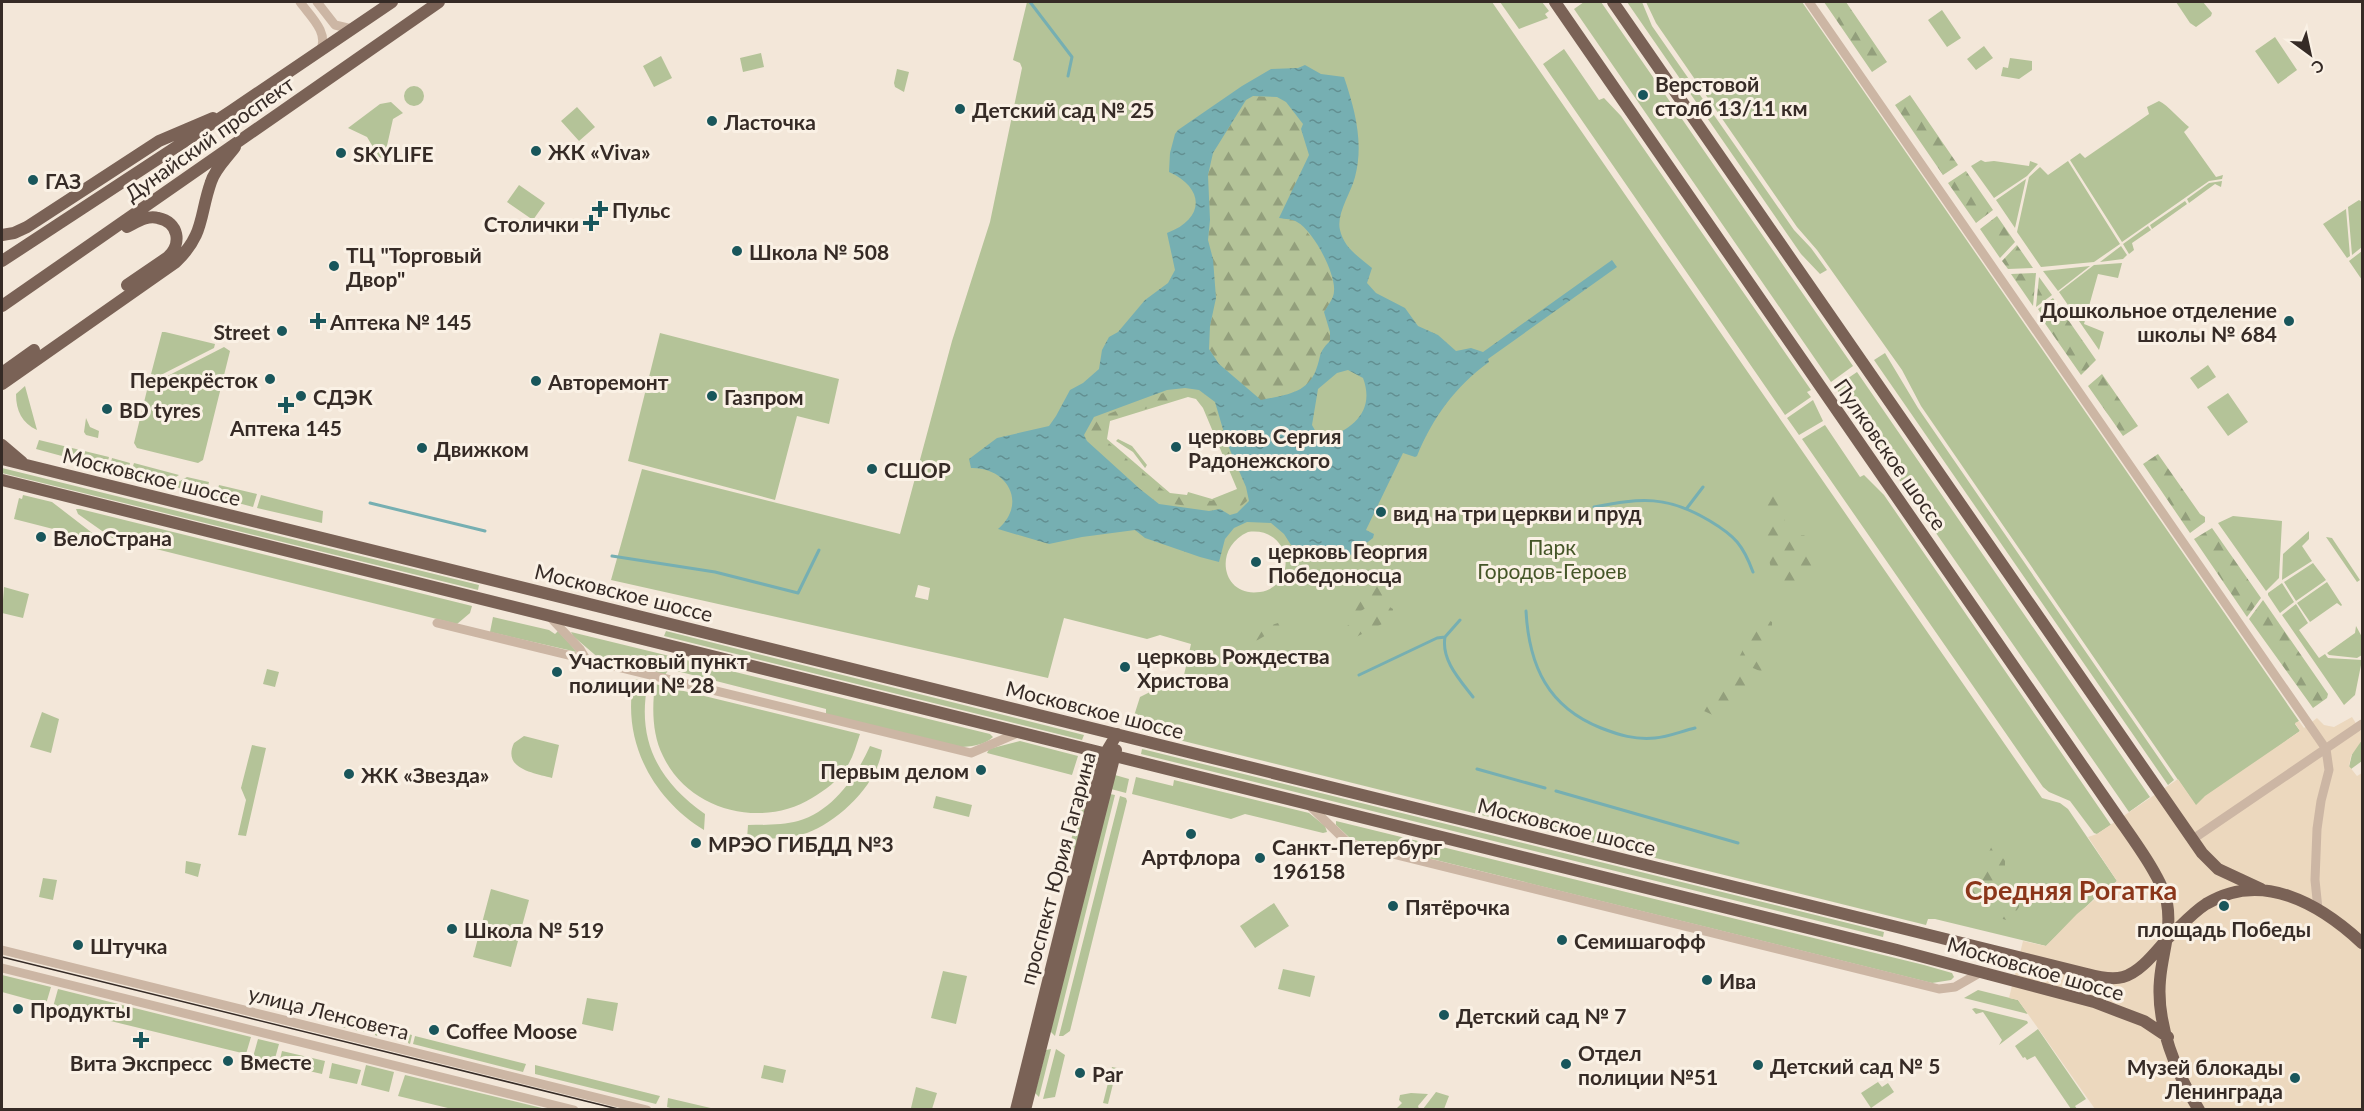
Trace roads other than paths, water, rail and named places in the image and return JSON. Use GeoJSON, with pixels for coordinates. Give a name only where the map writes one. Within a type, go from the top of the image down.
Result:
{"type":"FeatureCollection","features":[{"type":"Feature","properties":{"kind":"main road","name":"Дунайский проспект"},"geometry":{"type":"LineString","coordinates":[[2,261],[392,2]]}},
{"type":"Feature","properties":{"kind":"main road","name":"Дунайский проспект"},"geometry":{"type":"LineString","coordinates":[[2,306],[439,2]]}},
{"type":"Feature","properties":{"kind":"main road","name":"Пулковское шоссе"},"geometry":{"type":"LineString","coordinates":[[1555,2],[2117,816],[2164,891],[2167,903],[2168,939]]}},
{"type":"Feature","properties":{"kind":"main road","name":"Пулковское шоссе"},"geometry":{"type":"LineString","coordinates":[[1613,2],[2193,839],[2212,865],[2261,889]]}},
{"type":"Feature","properties":{"kind":"main road"},"geometry":{"type":"LineString","coordinates":[[2,235],[27,227],[159,141],[190,126],[231,111]]}},
{"type":"Feature","properties":{"kind":"main road"},"geometry":{"type":"LineString","coordinates":[[2,384],[176,262],[188,250],[201,227],[212,179],[243,137]]}},
{"type":"Feature","properties":{"kind":"main road"},"geometry":{"type":"LineString","coordinates":[[2,373],[168,257],[174,252],[178,238],[177,231],[171,224],[157,217],[144,219],[88,246]]}},
{"type":"Feature","properties":{"kind":"main road"},"geometry":{"type":"LineString","coordinates":[[2,445],[25,465]]}},
{"type":"Feature","properties":{"kind":"main road","name":"Московское шоссе"},"geometry":{"type":"LineString","coordinates":[[2,459],[2066,969],[2113,978],[2130,974],[2168,939]]}},
{"type":"Feature","properties":{"kind":"main road","name":"Московское шоссе"},"geometry":{"type":"LineString","coordinates":[[2,480],[1897,950],[2094,1002],[2144,1021],[2168,1037]]}},
{"type":"Feature","properties":{"kind":"main road","name":"проспект Юрия Гагарина"},"geometry":{"type":"LineString","coordinates":[[1016,1110],[1117,734]]}},
{"type":"Feature","properties":{"kind":"main road","name":"проспект Юрия Гагарина"},"geometry":{"type":"LineString","coordinates":[[1025,1110],[1110,755]]}},
{"type":"Feature","properties":{"kind":"main road"},"geometry":{"type":"LineString","coordinates":[[2199,1110],[2180,1073],[2161,1013],[2160,980],[2168,939],[2193,914],[2208,903],[2261,889],[2296,898],[2318,909],[2338,922],[2362,943]]}},
{"type":"Feature","properties":{"kind":"main road"},"geometry":{"type":"LineString","coordinates":[[1897,950],[1902,929]]}},
{"type":"Feature","properties":{"kind":"street"},"geometry":{"type":"LineString","coordinates":[[300,2],[323,35],[320,51]]}},
{"type":"Feature","properties":{"kind":"street"},"geometry":{"type":"LineString","coordinates":[[317,2],[335,25],[352,28]]}},
{"type":"Feature","properties":{"kind":"street"},"geometry":{"type":"LineString","coordinates":[[1809,2],[2326,749],[2329,770],[2320,801],[2317,829],[2315,880],[2318,909]]}},
{"type":"Feature","properties":{"kind":"street"},"geometry":{"type":"LineString","coordinates":[[550,617],[580,649],[586,659]]}},
{"type":"Feature","properties":{"kind":"street"},"geometry":{"type":"LineString","coordinates":[[437,622],[971,753],[1020,732]]}},
{"type":"Feature","properties":{"kind":"street"},"geometry":{"type":"LineString","coordinates":[[2193,839],[2362,724]]}},
{"type":"Feature","properties":{"kind":"street"},"geometry":{"type":"LineString","coordinates":[[1307,804],[1348,843],[1939,989],[1955,987],[1981,972]]}},
{"type":"Feature","properties":{"kind":"street","name":"улица Ленсовета"},"geometry":{"type":"LineString","coordinates":[[2,950],[647,1110]]}},
{"type":"Feature","properties":{"kind":"street","name":"улица Ленсовета"},"geometry":{"type":"LineString","coordinates":[[2,968],[574,1110]]}},
{"type":"Feature","properties":{"kind":"water"},"geometry":{"type":"Polygon","coordinates":[[[1305,65],[1321,74],[1344,77],[1348,89],[1355,114],[1359,152],[1355,177],[1339,224],[1348,247],[1372,268],[1367,283],[1376,293],[1405,308],[1418,326],[1438,335],[1456,351],[1471,348],[1483,352],[1612,260],[1617,267],[1488,359],[1489,362],[1455,392],[1430,428],[1417,456],[1403,453],[1366,530],[1374,534],[1373,538],[1351,555],[1335,560],[1291,545],[1284,534],[1271,523],[1247,522],[1234,528],[1225,539],[1219,562],[1145,538],[1135,530],[1049,544],[998,529],[1007,519],[1012,508],[1009,488],[995,473],[971,468],[969,459],[997,438],[1049,426],[1070,390],[1083,383],[1099,369],[1102,350],[1109,337],[1118,332],[1145,300],[1168,283],[1175,270],[1167,233],[1188,220],[1194,212],[1196,203],[1189,186],[1169,172],[1170,153],[1175,134],[1242,86],[1271,69],[1298,68],[1305,65]],[[1253,96],[1246,100],[1213,153],[1208,175],[1210,220],[1208,240],[1213,259],[1216,298],[1210,326],[1209,349],[1219,364],[1261,400],[1286,395],[1301,389],[1312,378],[1321,352],[1330,341],[1330,332],[1324,312],[1332,299],[1334,283],[1322,253],[1310,234],[1295,221],[1279,218],[1309,155],[1301,129],[1303,124],[1286,102],[1277,97],[1253,96]],[[1348,370],[1337,373],[1318,389],[1312,425],[1317,434],[1325,438],[1353,423],[1364,409],[1366,400],[1363,378],[1348,370]],[[1185,388],[1167,390],[1094,417],[1084,435],[1087,441],[1159,504],[1209,511],[1220,509],[1230,515],[1237,513],[1249,501],[1246,487],[1227,443],[1215,402],[1199,390],[1185,388]]]}},
{"type":"Feature","properties":{"kind":"waterway"},"geometry":{"type":"LineString","coordinates":[[1030,2],[1072,57],[1068,76]]}},
{"type":"Feature","properties":{"kind":"waterway"},"geometry":{"type":"LineString","coordinates":[[1687,508],[1703,487]]}},
{"type":"Feature","properties":{"kind":"waterway"},"geometry":{"type":"LineString","coordinates":[[1594,507],[1654,501],[1695,513],[1726,532],[1737,542],[1746,555],[1753,572]]}},
{"type":"Feature","properties":{"kind":"waterway"},"geometry":{"type":"LineString","coordinates":[[370,503],[485,531]]}},
{"type":"Feature","properties":{"kind":"waterway"},"geometry":{"type":"LineString","coordinates":[[612,556],[715,572],[798,593],[819,550]]}},
{"type":"Feature","properties":{"kind":"waterway"},"geometry":{"type":"LineString","coordinates":[[1526,611],[1528,631],[1537,667],[1545,682],[1567,709],[1601,728],[1634,738],[1660,737],[1695,728]]}},
{"type":"Feature","properties":{"kind":"waterway"},"geometry":{"type":"LineString","coordinates":[[1460,620],[1445,637],[1446,654],[1457,677],[1473,697]]}},
{"type":"Feature","properties":{"kind":"waterway"},"geometry":{"type":"LineString","coordinates":[[1359,675],[1437,638],[1445,637]]}},
{"type":"Feature","properties":{"kind":"waterway"},"geometry":{"type":"LineString","coordinates":[[1477,769],[1545,788]]}},
{"type":"Feature","properties":{"kind":"waterway"},"geometry":{"type":"LineString","coordinates":[[1556,791],[1738,843]]}},
{"type":"Feature","properties":{"kind":"tram line"},"geometry":{"type":"LineString","coordinates":[[2,957],[622,1110]]}},
{"type":"Feature","properties":{"kind":"place","name":"Верстовой столб 13/11 км"},"geometry":{"type":"Point","coordinates":[1643,95]}},
{"type":"Feature","properties":{"kind":"place","name":"Детский сад № 25"},"geometry":{"type":"Point","coordinates":[960,109]}},
{"type":"Feature","properties":{"kind":"place","name":"Ласточка"},"geometry":{"type":"Point","coordinates":[712,121]}},
{"type":"Feature","properties":{"kind":"place","name":"ЖК «Viva»"},"geometry":{"type":"Point","coordinates":[536,151]}},
{"type":"Feature","properties":{"kind":"place","name":"SKYLIFE"},"geometry":{"type":"Point","coordinates":[341,153]}},
{"type":"Feature","properties":{"kind":"place","name":"ГАЗ"},"geometry":{"type":"Point","coordinates":[33,180]}},
{"type":"Feature","properties":{"kind":"place","name":"Пульс"},"geometry":{"type":"Point","coordinates":[600,209]}},
{"type":"Feature","properties":{"kind":"place","name":"Столички"},"geometry":{"type":"Point","coordinates":[591,223]}},
{"type":"Feature","properties":{"kind":"place","name":"Школа № 508"},"geometry":{"type":"Point","coordinates":[737,251]}},
{"type":"Feature","properties":{"kind":"place","name":"ТЦ \"Торговый Двор\""},"geometry":{"type":"Point","coordinates":[334,266]}},
{"type":"Feature","properties":{"kind":"place","name":"Аптека № 145"},"geometry":{"type":"Point","coordinates":[318,321]}},
{"type":"Feature","properties":{"kind":"place","name":"Дошкольное отделение школы № 684"},"geometry":{"type":"Point","coordinates":[2289,321]}},
{"type":"Feature","properties":{"kind":"place","name":"Street"},"geometry":{"type":"Point","coordinates":[282,331]}},
{"type":"Feature","properties":{"kind":"place","name":"Перекрёсток"},"geometry":{"type":"Point","coordinates":[270,379]}},
{"type":"Feature","properties":{"kind":"place","name":"Авторемонт"},"geometry":{"type":"Point","coordinates":[536,381]}},
{"type":"Feature","properties":{"kind":"place","name":"СДЭК"},"geometry":{"type":"Point","coordinates":[301,396]}},
{"type":"Feature","properties":{"kind":"place","name":"Газпром"},"geometry":{"type":"Point","coordinates":[712,396]}},
{"type":"Feature","properties":{"kind":"place","name":"Аптека 145"},"geometry":{"type":"Point","coordinates":[286,405]}},
{"type":"Feature","properties":{"kind":"place","name":"BD tyres"},"geometry":{"type":"Point","coordinates":[107,409]}},
{"type":"Feature","properties":{"kind":"place","name":"церковь Сергия Радонежского"},"geometry":{"type":"Point","coordinates":[1176,447]}},
{"type":"Feature","properties":{"kind":"place","name":"Движком"},"geometry":{"type":"Point","coordinates":[422,448]}},
{"type":"Feature","properties":{"kind":"place","name":"СШОР"},"geometry":{"type":"Point","coordinates":[872,469]}},
{"type":"Feature","properties":{"kind":"place","name":"вид на три церкви и пруд"},"geometry":{"type":"Point","coordinates":[1381,512]}},
{"type":"Feature","properties":{"kind":"place","name":"ВелоСтрана"},"geometry":{"type":"Point","coordinates":[41,537]}},
{"type":"Feature","properties":{"kind":"place","name":"церковь Георгия Победоносца"},"geometry":{"type":"Point","coordinates":[1256,562]}},
{"type":"Feature","properties":{"kind":"place","name":"церковь Рождества Христова"},"geometry":{"type":"Point","coordinates":[1125,667]}},
{"type":"Feature","properties":{"kind":"place","name":"Участковый пункт полиции № 28"},"geometry":{"type":"Point","coordinates":[557,672]}},
{"type":"Feature","properties":{"kind":"place","name":"Первым делом"},"geometry":{"type":"Point","coordinates":[981,770]}},
{"type":"Feature","properties":{"kind":"place","name":"ЖК «Звезда»"},"geometry":{"type":"Point","coordinates":[349,774]}},
{"type":"Feature","properties":{"kind":"place","name":"Артфлора"},"geometry":{"type":"Point","coordinates":[1191,834]}},
{"type":"Feature","properties":{"kind":"place","name":"МРЭО ГИБДД №3"},"geometry":{"type":"Point","coordinates":[696,843]}},
{"type":"Feature","properties":{"kind":"place","name":"Санкт-Петербург 196158"},"geometry":{"type":"Point","coordinates":[1260,858]}},
{"type":"Feature","properties":{"kind":"place","name":"Пятёрочка"},"geometry":{"type":"Point","coordinates":[1393,906]}},
{"type":"Feature","properties":{"kind":"place","name":"площадь Победы"},"geometry":{"type":"Point","coordinates":[2224,906]}},
{"type":"Feature","properties":{"kind":"place","name":"Школа № 519"},"geometry":{"type":"Point","coordinates":[452,929]}},
{"type":"Feature","properties":{"kind":"place","name":"Семишагофф"},"geometry":{"type":"Point","coordinates":[1562,940]}},
{"type":"Feature","properties":{"kind":"place","name":"Штучка"},"geometry":{"type":"Point","coordinates":[78,945]}},
{"type":"Feature","properties":{"kind":"place","name":"Ива"},"geometry":{"type":"Point","coordinates":[1707,980]}},
{"type":"Feature","properties":{"kind":"place","name":"Продукты"},"geometry":{"type":"Point","coordinates":[18,1009]}},
{"type":"Feature","properties":{"kind":"place","name":"Детский сад № 7"},"geometry":{"type":"Point","coordinates":[1444,1015]}},
{"type":"Feature","properties":{"kind":"place","name":"Coffee Moose"},"geometry":{"type":"Point","coordinates":[434,1030]}},
{"type":"Feature","properties":{"kind":"place","name":"Вита Экспресс"},"geometry":{"type":"Point","coordinates":[141,1040]}},
{"type":"Feature","properties":{"kind":"place","name":"Вместе"},"geometry":{"type":"Point","coordinates":[228,1061]}},
{"type":"Feature","properties":{"kind":"place","name":"Отдел полиции №51"},"geometry":{"type":"Point","coordinates":[1566,1064]}},
{"type":"Feature","properties":{"kind":"place","name":"Детский сад № 5"},"geometry":{"type":"Point","coordinates":[1758,1065]}},
{"type":"Feature","properties":{"kind":"place","name":"Par"},"geometry":{"type":"Point","coordinates":[1080,1073]}},
{"type":"Feature","properties":{"kind":"place","name":"Музей блокады Ленинграда"},"geometry":{"type":"Point","coordinates":[2295,1078]}},
{"type":"Feature","properties":{"kind":"district","name":"Средняя Рогатка"},"geometry":{"type":"Point","coordinates":[2071,889]}},
{"type":"Feature","properties":{"kind":"park label","name":"Парк Городов-Героев"},"geometry":{"type":"Point","coordinates":[1552,558]}}]}
